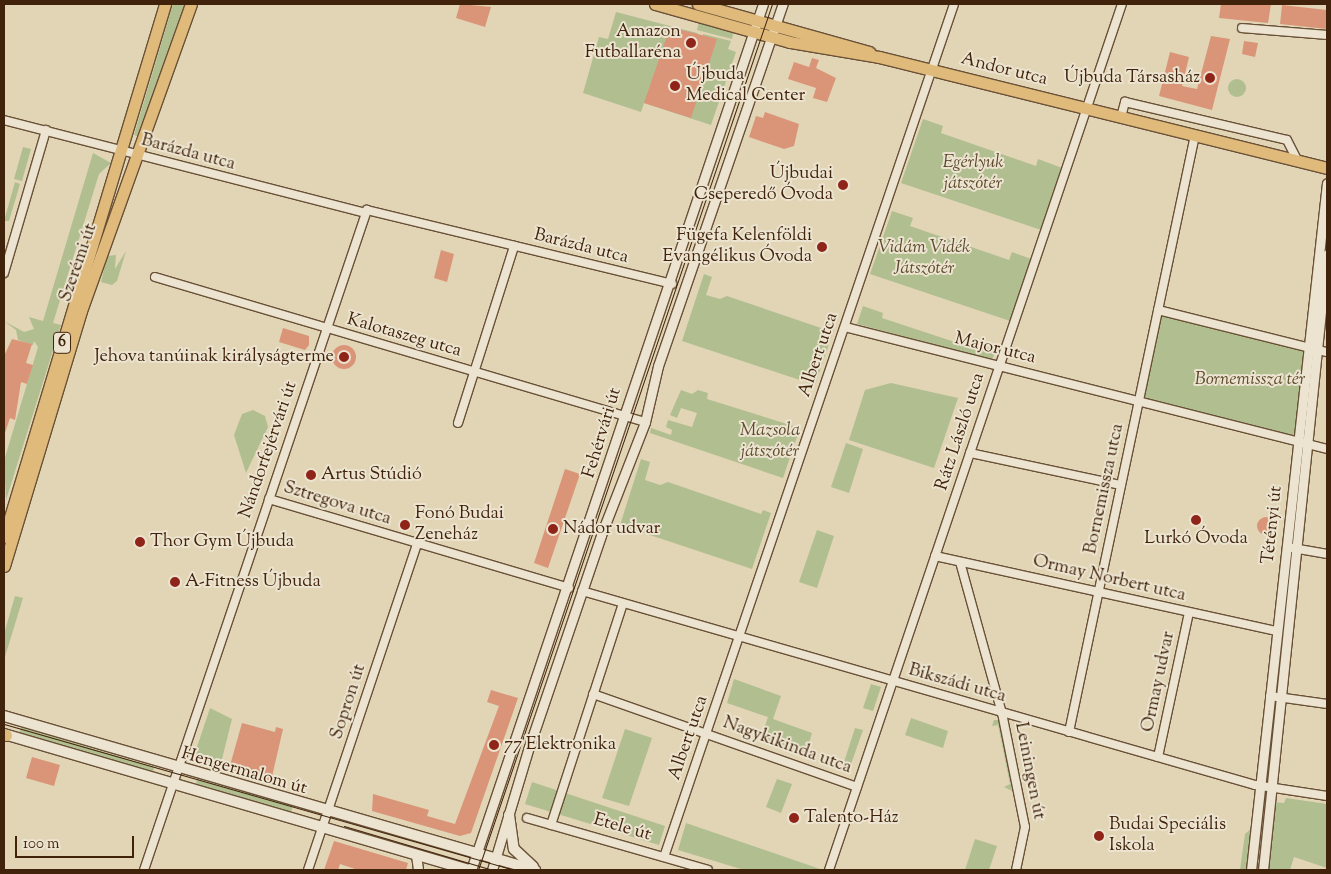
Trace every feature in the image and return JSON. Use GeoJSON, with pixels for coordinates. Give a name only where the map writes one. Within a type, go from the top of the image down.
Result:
{"type":"FeatureCollection","features":[{"type":"Feature","properties":{"kind":"main road","name":"Szerémi út"},"geometry":{"type":"LineString","coordinates":[[4,537],[164,4]]}},
{"type":"Feature","properties":{"kind":"main road","name":"Szerémi út"},"geometry":{"type":"LineString","coordinates":[[4,566],[81,311],[191,4]]}},
{"type":"Feature","properties":{"kind":"main road","name":"Andor utca"},"geometry":{"type":"LineString","coordinates":[[655,4],[773,37],[879,57],[1327,168]]}},
{"type":"Feature","properties":{"kind":"main road","name":"Andor utca"},"geometry":{"type":"LineString","coordinates":[[698,4],[759,18],[879,57]]}},
{"type":"Feature","properties":{"kind":"main road","name":"Hengermalom út"},"geometry":{"type":"LineString","coordinates":[[4,716],[329,813],[477,852]]}},
{"type":"Feature","properties":{"kind":"main road","name":"Hengermalom út"},"geometry":{"type":"LineString","coordinates":[[4,735],[175,782],[470,870]]}},
{"type":"Feature","properties":{"kind":"main road"},"geometry":{"type":"LineString","coordinates":[[509,815],[514,849],[537,870]]}},
{"type":"Feature","properties":{"kind":"main road"},"geometry":{"type":"LineString","coordinates":[[477,852],[537,870]]}},
{"type":"Feature","properties":{"kind":"street","name":"Fehérvári út"},"geometry":{"type":"LineString","coordinates":[[470,870],[569,588],[624,414],[672,284],[763,4]]}},
{"type":"Feature","properties":{"kind":"street","name":"Fehérvári út"},"geometry":{"type":"LineString","coordinates":[[492,870],[582,591],[645,422],[658,366],[783,4]]}},
{"type":"Feature","properties":{"kind":"street","name":"Albert utca"},"geometry":{"type":"LineString","coordinates":[[664,858],[954,4]]}},
{"type":"Feature","properties":{"kind":"street","name":"Rátz László utca"},"geometry":{"type":"LineString","coordinates":[[829,870],[1122,4]]}},
{"type":"Feature","properties":{"kind":"street"},"geometry":{"type":"LineString","coordinates":[[1242,28],[1327,36]]}},
{"type":"Feature","properties":{"kind":"street"},"geometry":{"type":"LineString","coordinates":[[1121,117],[1125,102],[1287,140],[1297,160]]}},
{"type":"Feature","properties":{"kind":"street","name":"Barázda utca"},"geometry":{"type":"LineString","coordinates":[[4,120],[366,212],[672,284]]}},
{"type":"Feature","properties":{"kind":"street"},"geometry":{"type":"LineString","coordinates":[[4,273],[46,130]]}},
{"type":"Feature","properties":{"kind":"street"},"geometry":{"type":"LineString","coordinates":[[1194,135],[1139,400],[1327,449]]}},
{"type":"Feature","properties":{"kind":"street","name":"Tétényi út"},"geometry":{"type":"LineString","coordinates":[[1262,870],[1270,696],[1327,183]]}},
{"type":"Feature","properties":{"kind":"street","name":"Nándorfejérvári út"},"geometry":{"type":"LineString","coordinates":[[144,870],[366,212]]}},
{"type":"Feature","properties":{"kind":"street"},"geometry":{"type":"LineString","coordinates":[[458,423],[514,246]]}},
{"type":"Feature","properties":{"kind":"street","name":"Tétényi út"},"geometry":{"type":"LineString","coordinates":[[1252,870],[1282,698],[1308,444],[1323,351],[1327,254]]}},
{"type":"Feature","properties":{"kind":"street","name":"Kalotaszeg utca"},"geometry":{"type":"LineString","coordinates":[[155,278],[624,414],[645,422]]}},
{"type":"Feature","properties":{"kind":"street"},"geometry":{"type":"LineString","coordinates":[[1158,310],[1323,351]]}},
{"type":"Feature","properties":{"kind":"street","name":"Major utca"},"geometry":{"type":"LineString","coordinates":[[845,327],[1139,400]]}},
{"type":"Feature","properties":{"kind":"street","name":"Bornemissza utca"},"geometry":{"type":"LineString","coordinates":[[1069,732],[1139,400]]}},
{"type":"Feature","properties":{"kind":"street"},"geometry":{"type":"LineString","coordinates":[[970,453],[1121,485]]}},
{"type":"Feature","properties":{"kind":"street","name":"Sztregova utca"},"geometry":{"type":"LineString","coordinates":[[269,499],[569,588]]}},
{"type":"Feature","properties":{"kind":"street","name":"Sopron út"},"geometry":{"type":"LineString","coordinates":[[308,870],[324,828],[417,544]]}},
{"type":"Feature","properties":{"kind":"street"},"geometry":{"type":"LineString","coordinates":[[1287,547],[1327,554]]}},
{"type":"Feature","properties":{"kind":"street","name":"Ormay Norbert utca"},"geometry":{"type":"LineString","coordinates":[[935,556],[1277,631]]}},
{"type":"Feature","properties":{"kind":"street","name":"Leiningen út"},"geometry":{"type":"LineString","coordinates":[[960,562],[1002,713],[1025,827],[1016,870]]}},
{"type":"Feature","properties":{"kind":"street","name":"Bikszádi utca"},"geometry":{"type":"LineString","coordinates":[[582,591],[1002,713],[1266,787],[1327,796]]}},
{"type":"Feature","properties":{"kind":"street"},"geometry":{"type":"LineString","coordinates":[[551,825],[623,604]]}},
{"type":"Feature","properties":{"kind":"street","name":"Ormay udvar"},"geometry":{"type":"LineString","coordinates":[[1158,757],[1189,613]]}},
{"type":"Feature","properties":{"kind":"street","name":"Nagykikinda utca"},"geometry":{"type":"LineString","coordinates":[[593,694],[857,787]]}},
{"type":"Feature","properties":{"kind":"street"},"geometry":{"type":"LineString","coordinates":[[1270,696],[1327,704]]}},
{"type":"Feature","properties":{"kind":"street","name":"Etele út"},"geometry":{"type":"LineString","coordinates":[[526,818],[708,870]]}},
{"type":"Feature","properties":{"kind":"street"},"geometry":{"type":"LineString","coordinates":[[416,855],[418,870]]}},
{"type":"Feature","properties":{"kind":"green space"},"geometry":{"type":"Polygon","coordinates":[[[173,4],[185,4],[140,137],[134,135],[173,4]]]}},
{"type":"Feature","properties":{"kind":"green space"},"geometry":{"type":"Polygon","coordinates":[[[616,12],[697,33],[702,38],[703,34],[731,41],[728,49],[736,52],[711,125],[644,103],[641,112],[583,93],[599,37],[608,39],[616,12]]]}},
{"type":"Feature","properties":{"kind":"green space"},"geometry":{"type":"Polygon","coordinates":[[[699,22],[734,30],[732,39],[697,30],[699,22]]]}},
{"type":"Feature","properties":{"kind":"green space"},"geometry":{"type":"Polygon","coordinates":[[[1237,79],[1243,82],[1246,88],[1243,94],[1237,97],[1231,94],[1228,88],[1231,82],[1237,79]]]}},
{"type":"Feature","properties":{"kind":"green space","name":"Egérlyuk játszótér"},"geometry":{"type":"Polygon","coordinates":[[[923,119],[943,126],[941,133],[1036,166],[1038,159],[1065,169],[1044,231],[901,183],[923,119]]]}},
{"type":"Feature","properties":{"kind":"green space"},"geometry":{"type":"Polygon","coordinates":[[[23,147],[31,149],[22,181],[14,179],[23,147]]]}},
{"type":"Feature","properties":{"kind":"green space"},"geometry":{"type":"Polygon","coordinates":[[[93,153],[111,163],[99,174],[53,323],[61,325],[6,500],[4,461],[38,347],[34,341],[33,345],[18,340],[16,330],[4,321],[24,332],[34,329],[29,317],[43,321],[93,153]]]}},
{"type":"Feature","properties":{"kind":"green space"},"geometry":{"type":"Polygon","coordinates":[[[15,182],[20,184],[9,221],[4,221],[15,182]]]}},
{"type":"Feature","properties":{"kind":"green space","name":"Vidám Vidék Játszótér"},"geometry":{"type":"Polygon","coordinates":[[[892,211],[913,218],[910,226],[1009,260],[1012,252],[1034,260],[1013,322],[870,274],[892,211]]]}},
{"type":"Feature","properties":{"kind":"green space"},"geometry":{"type":"Polygon","coordinates":[[[126,251],[117,281],[112,285],[101,282],[107,256],[116,255],[115,269],[126,251]]]}},
{"type":"Feature","properties":{"kind":"green space"},"geometry":{"type":"Polygon","coordinates":[[[704,274],[712,277],[706,295],[720,299],[727,296],[824,329],[826,323],[835,326],[815,385],[682,341],[704,274]]]}},
{"type":"Feature","properties":{"kind":"green space"},"geometry":{"type":"Polygon","coordinates":[[[863,306],[883,313],[882,318],[976,349],[978,344],[996,350],[992,360],[857,324],[863,306]]]}},
{"type":"Feature","properties":{"kind":"green space","name":"Bornemissza tér"},"geometry":{"type":"Polygon","coordinates":[[[1158,310],[1309,347],[1298,440],[1139,400],[1158,310]]]}},
{"type":"Feature","properties":{"kind":"green space"},"geometry":{"type":"Polygon","coordinates":[[[891,383],[958,398],[934,468],[849,440],[865,390],[891,383]]]}},
{"type":"Feature","properties":{"kind":"green space","name":"Mazsola játszótér"},"geometry":{"type":"Polygon","coordinates":[[[681,390],[692,394],[698,390],[708,393],[707,399],[800,428],[783,478],[650,433],[651,428],[671,435],[672,430],[666,427],[668,420],[692,427],[697,413],[681,408],[677,418],[670,415],[681,390]]]}},
{"type":"Feature","properties":{"kind":"green space"},"geometry":{"type":"Polygon","coordinates":[[[253,410],[265,416],[268,427],[246,473],[234,435],[242,414],[253,410]]]}},
{"type":"Feature","properties":{"kind":"green space"},"geometry":{"type":"Polygon","coordinates":[[[846,443],[863,449],[849,493],[831,487],[846,443]]]}},
{"type":"Feature","properties":{"kind":"green space"},"geometry":{"type":"Polygon","coordinates":[[[641,459],[650,462],[645,480],[660,485],[668,482],[761,514],[763,510],[771,513],[752,569],[620,525],[641,459]]]}},
{"type":"Feature","properties":{"kind":"green space"},"geometry":{"type":"Polygon","coordinates":[[[817,530],[834,536],[817,588],[799,582],[817,530]]]}},
{"type":"Feature","properties":{"kind":"green space"},"geometry":{"type":"Polygon","coordinates":[[[15,596],[23,598],[4,660],[4,634],[15,596]]]}},
{"type":"Feature","properties":{"kind":"green space"},"geometry":{"type":"Polygon","coordinates":[[[734,679],[781,696],[773,719],[812,733],[805,757],[760,741],[768,717],[727,703],[734,679]]]}},
{"type":"Feature","properties":{"kind":"green space"},"geometry":{"type":"Polygon","coordinates":[[[871,684],[881,687],[873,711],[863,708],[871,684]]]}},
{"type":"Feature","properties":{"kind":"green space"},"geometry":{"type":"Polygon","coordinates":[[[210,708],[232,719],[220,767],[193,759],[210,708]]]}},
{"type":"Feature","properties":{"kind":"green space"},"geometry":{"type":"Polygon","coordinates":[[[911,718],[948,731],[943,748],[905,735],[911,718]]]}},
{"type":"Feature","properties":{"kind":"green space"},"geometry":{"type":"Polygon","coordinates":[[[994,720],[1000,720],[1012,791],[1004,787],[1010,784],[998,725],[992,726],[994,720]]]}},
{"type":"Feature","properties":{"kind":"green space"},"geometry":{"type":"Polygon","coordinates":[[[21,727],[154,767],[153,773],[19,734],[21,727]]]}},
{"type":"Feature","properties":{"kind":"green space"},"geometry":{"type":"Polygon","coordinates":[[[855,728],[863,730],[850,767],[843,765],[855,728]]]}},
{"type":"Feature","properties":{"kind":"green space"},"geometry":{"type":"Polygon","coordinates":[[[625,729],[652,738],[629,806],[602,798],[625,729]]]}},
{"type":"Feature","properties":{"kind":"green space"},"geometry":{"type":"Polygon","coordinates":[[[197,779],[293,806],[291,812],[196,784],[197,779]]]}},
{"type":"Feature","properties":{"kind":"green space"},"geometry":{"type":"Polygon","coordinates":[[[777,779],[792,784],[781,813],[766,807],[777,779]]]}},
{"type":"Feature","properties":{"kind":"green space"},"geometry":{"type":"Polygon","coordinates":[[[532,782],[665,826],[659,845],[525,804],[532,782]]]}},
{"type":"Feature","properties":{"kind":"green space"},"geometry":{"type":"Polygon","coordinates":[[[1286,798],[1327,804],[1327,868],[1294,857],[1290,870],[1267,870],[1272,802],[1284,803],[1286,798]]]}},
{"type":"Feature","properties":{"kind":"green space"},"geometry":{"type":"Polygon","coordinates":[[[686,823],[820,869],[744,870],[678,850],[686,823]]]}},
{"type":"Feature","properties":{"kind":"green space"},"geometry":{"type":"Polygon","coordinates":[[[1252,828],[1247,870],[1240,870],[1245,834],[1252,828]]]}},
{"type":"Feature","properties":{"kind":"green space"},"geometry":{"type":"Polygon","coordinates":[[[975,839],[997,846],[989,870],[965,870],[975,839]]]}},
{"type":"Feature","properties":{"kind":"building"},"geometry":{"type":"Polygon","coordinates":[[[460,4],[491,7],[485,27],[456,18],[460,4]]]}},
{"type":"Feature","properties":{"kind":"building"},"geometry":{"type":"Polygon","coordinates":[[[1221,4],[1271,4],[1268,23],[1219,18],[1221,4]]]}},
{"type":"Feature","properties":{"kind":"building"},"geometry":{"type":"Polygon","coordinates":[[[1282,5],[1327,10],[1327,29],[1280,24],[1282,5]]]}},
{"type":"Feature","properties":{"kind":"building","name":"Újbuda Medical Center"},"geometry":{"type":"Polygon","coordinates":[[[670,27],[717,39],[691,118],[644,103],[670,27]]]}},
{"type":"Feature","properties":{"kind":"building","name":"Újbuda Társasház"},"geometry":{"type":"Polygon","coordinates":[[[1211,36],[1230,39],[1212,110],[1159,96],[1170,52],[1189,57],[1182,86],[1197,89],[1211,36]]]}},
{"type":"Feature","properties":{"kind":"building"},"geometry":{"type":"Polygon","coordinates":[[[1244,41],[1258,43],[1255,57],[1242,54],[1244,41]]]}},
{"type":"Feature","properties":{"kind":"building"},"geometry":{"type":"Polygon","coordinates":[[[812,58],[819,60],[816,68],[836,78],[827,102],[813,98],[816,88],[788,79],[794,62],[809,67],[812,58]]]}},
{"type":"Feature","properties":{"kind":"building"},"geometry":{"type":"Polygon","coordinates":[[[765,112],[799,124],[794,146],[784,149],[749,137],[756,116],[763,118],[765,112]]]}},
{"type":"Feature","properties":{"kind":"building"},"geometry":{"type":"Polygon","coordinates":[[[441,250],[454,254],[447,282],[434,278],[441,250]]]}},
{"type":"Feature","properties":{"kind":"building"},"geometry":{"type":"Polygon","coordinates":[[[283,328],[309,336],[309,345],[305,350],[279,342],[283,328]]]}},
{"type":"Feature","properties":{"kind":"building"},"geometry":{"type":"Polygon","coordinates":[[[12,339],[32,344],[26,363],[33,365],[27,384],[21,382],[15,420],[10,418],[5,433],[4,356],[12,339]]]}},
{"type":"Feature","properties":{"kind":"building","name":"Jehova tanúinak királyságterme"},"geometry":{"type":"Polygon","coordinates":[[[344,345],[352,349],[356,357],[352,365],[344,369],[336,365],[332,357],[336,349],[344,345]]]}},
{"type":"Feature","properties":{"kind":"building","name":"Nádor udvar"},"geometry":{"type":"Polygon","coordinates":[[[565,469],[580,474],[548,568],[534,563],[565,469]]]}},
{"type":"Feature","properties":{"kind":"building"},"geometry":{"type":"Polygon","coordinates":[[[1266,517],[1272,520],[1275,526],[1272,532],[1266,535],[1260,532],[1257,526],[1260,520],[1266,517]]]}},
{"type":"Feature","properties":{"kind":"building","name":"77 Elektronika"},"geometry":{"type":"Polygon","coordinates":[[[491,690],[518,698],[471,833],[460,836],[372,811],[373,794],[429,810],[427,816],[455,824],[499,706],[487,702],[491,690]]]}},
{"type":"Feature","properties":{"kind":"building"},"geometry":{"type":"Polygon","coordinates":[[[242,723],[275,732],[276,727],[283,729],[271,781],[229,769],[242,723]]]}},
{"type":"Feature","properties":{"kind":"building"},"geometry":{"type":"Polygon","coordinates":[[[32,757],[60,765],[54,786],[26,778],[32,757]]]}},
{"type":"Feature","properties":{"kind":"building"},"geometry":{"type":"Polygon","coordinates":[[[334,841],[408,863],[406,870],[358,870],[340,864],[338,870],[324,870],[334,841]]]}},
{"type":"Feature","properties":{"kind":"tram line"},"geometry":{"type":"LineString","coordinates":[[478,870],[772,4]]}},
{"type":"Feature","properties":{"kind":"tram line"},"geometry":{"type":"LineString","coordinates":[[4,724],[515,870]]}},
{"type":"Feature","properties":{"kind":"tram line"},"geometry":{"type":"LineString","coordinates":[[344,826],[493,870]]}},
{"type":"Feature","properties":{"kind":"place","name":"Amazon Futballaréna"},"geometry":{"type":"Point","coordinates":[691,43]}},
{"type":"Feature","properties":{"kind":"place","name":"Újbuda Társasház"},"geometry":{"type":"Point","coordinates":[1210,78]}},
{"type":"Feature","properties":{"kind":"place","name":"Újbuda Medical Center"},"geometry":{"type":"Point","coordinates":[675,86]}},
{"type":"Feature","properties":{"kind":"place","name":"Újbudai Cseperedő Óvoda"},"geometry":{"type":"Point","coordinates":[843,185]}},
{"type":"Feature","properties":{"kind":"place","name":"Fügefa Kelenföldi Evangélikus Óvoda"},"geometry":{"type":"Point","coordinates":[822,247]}},
{"type":"Feature","properties":{"kind":"place","name":"Jehova tanúinak királyságterme"},"geometry":{"type":"Point","coordinates":[344,357]}},
{"type":"Feature","properties":{"kind":"place","name":"Artus Stúdió"},"geometry":{"type":"Point","coordinates":[311,475]}},
{"type":"Feature","properties":{"kind":"place","name":"Lurkó Óvoda"},"geometry":{"type":"Point","coordinates":[1196,520]}},
{"type":"Feature","properties":{"kind":"place","name":"Fonó Budai Zeneház"},"geometry":{"type":"Point","coordinates":[405,525]}},
{"type":"Feature","properties":{"kind":"place","name":"Nádor udvar"},"geometry":{"type":"Point","coordinates":[553,529]}},
{"type":"Feature","properties":{"kind":"place","name":"Thor Gym Újbuda"},"geometry":{"type":"Point","coordinates":[140,542]}},
{"type":"Feature","properties":{"kind":"place","name":"A-Fitness Újbuda"},"geometry":{"type":"Point","coordinates":[175,582]}},
{"type":"Feature","properties":{"kind":"place","name":"77 Elektronika"},"geometry":{"type":"Point","coordinates":[494,745]}},
{"type":"Feature","properties":{"kind":"place","name":"Talento-Ház"},"geometry":{"type":"Point","coordinates":[794,818]}},
{"type":"Feature","properties":{"kind":"place","name":"Budai Speciális Iskola"},"geometry":{"type":"Point","coordinates":[1099,836]}}]}
